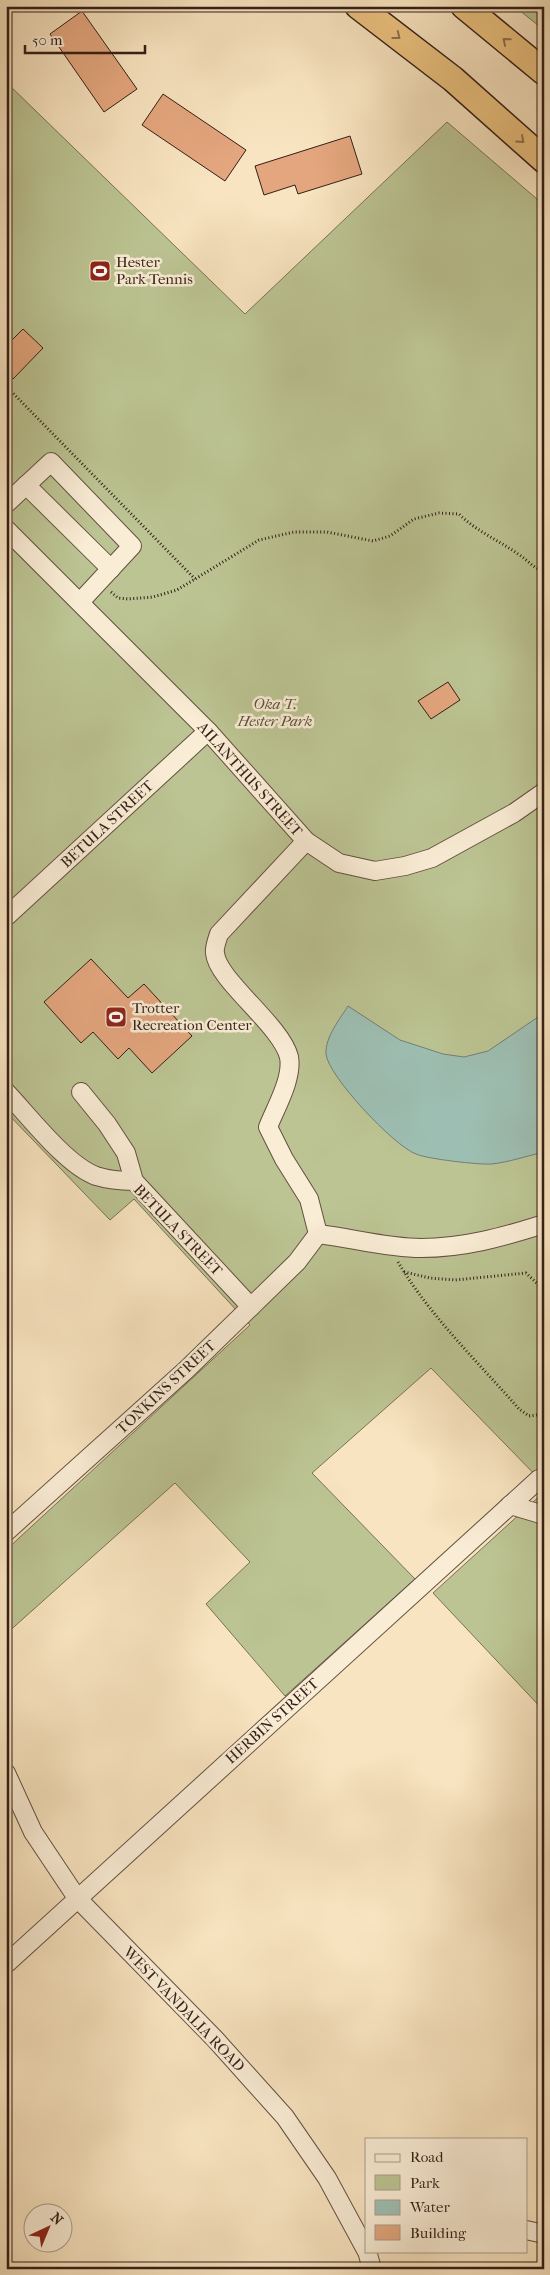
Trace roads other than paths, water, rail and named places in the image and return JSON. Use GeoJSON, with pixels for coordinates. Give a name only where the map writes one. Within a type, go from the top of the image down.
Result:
{"type":"FeatureCollection","features":[{"type":"Feature","properties":{"kind":"highway"},"geometry":{"type":"LineString","coordinates":[[358,6],[453,79],[544,160]]}},
{"type":"Feature","properties":{"kind":"highway"},"geometry":{"type":"LineString","coordinates":[[464,6],[544,72]]}},
{"type":"Feature","properties":{"kind":"street"},"geometry":{"type":"LineString","coordinates":[[6,504],[51,462],[132,546],[80,602]]}},
{"type":"Feature","properties":{"kind":"street"},"geometry":{"type":"LineString","coordinates":[[26,485],[110,569]]}},
{"type":"Feature","properties":{"kind":"street","name":"AILANTHUS STREET"},"geometry":{"type":"LineString","coordinates":[[6,529],[208,731],[306,841],[339,863],[375,871],[405,866],[432,858],[514,813],[544,792]]}},
{"type":"Feature","properties":{"kind":"street","name":"BETULA STREET"},"geometry":{"type":"LineString","coordinates":[[6,917],[208,731]]}},
{"type":"Feature","properties":{"kind":"street"},"geometry":{"type":"LineString","coordinates":[[306,841],[218,934],[215,954],[224,972],[275,1032],[288,1056],[288,1076],[268,1127],[284,1160],[309,1199],[318,1234],[419,1248],[456,1246],[504,1237],[544,1224]]}},
{"type":"Feature","properties":{"kind":"street","name":"BETULA STREET"},"geometry":{"type":"LineString","coordinates":[[6,1092],[72,1162],[95,1176],[117,1181],[134,1181],[251,1307]]}},
{"type":"Feature","properties":{"kind":"street"},"geometry":{"type":"LineString","coordinates":[[81,1092],[107,1124],[126,1153],[134,1181]]}},
{"type":"Feature","properties":{"kind":"street","name":"TONKINS STREET"},"geometry":{"type":"LineString","coordinates":[[6,1532],[186,1370],[296,1262],[318,1234]]}},
{"type":"Feature","properties":{"kind":"street","name":"HERBIN STREET"},"geometry":{"type":"LineString","coordinates":[[6,1964],[539,1479]]}},
{"type":"Feature","properties":{"kind":"street"},"geometry":{"type":"LineString","coordinates":[[510,1505],[544,1515]]}},
{"type":"Feature","properties":{"kind":"street","name":"WEST VANDALIA ROAD"},"geometry":{"type":"LineString","coordinates":[[6,1773],[33,1832],[77,1898],[215,2039],[285,2117],[327,2178],[365,2245]]}},
{"type":"Feature","properties":{"kind":"street"},"geometry":{"type":"LineString","coordinates":[[528,2230],[544,2234]]}},
{"type":"Feature","properties":{"kind":"street","name":"WEST VANDALIA ROAD"},"geometry":{"type":"LineString","coordinates":[[367,2252],[372,2269]]}},
{"type":"Feature","properties":{"kind":"water"},"geometry":{"type":"Polygon","coordinates":[[[348,1006],[400,1040],[443,1054],[464,1057],[488,1051],[544,1013],[544,1152],[505,1162],[486,1164],[431,1158],[416,1154],[406,1148],[378,1125],[338,1078],[330,1064],[326,1054],[328,1041],[348,1006]]]}},
{"type":"Feature","properties":{"kind":"place","name":"Hester Park Tennis"},"geometry":{"type":"Point","coordinates":[100,271]}},
{"type":"Feature","properties":{"kind":"place","name":"Trotter Recreation Center"},"geometry":{"type":"Point","coordinates":[116,1017]}},
{"type":"Feature","properties":{"kind":"park label","name":"Oka T. Hester Park"},"geometry":{"type":"Point","coordinates":[275,712]}}]}
